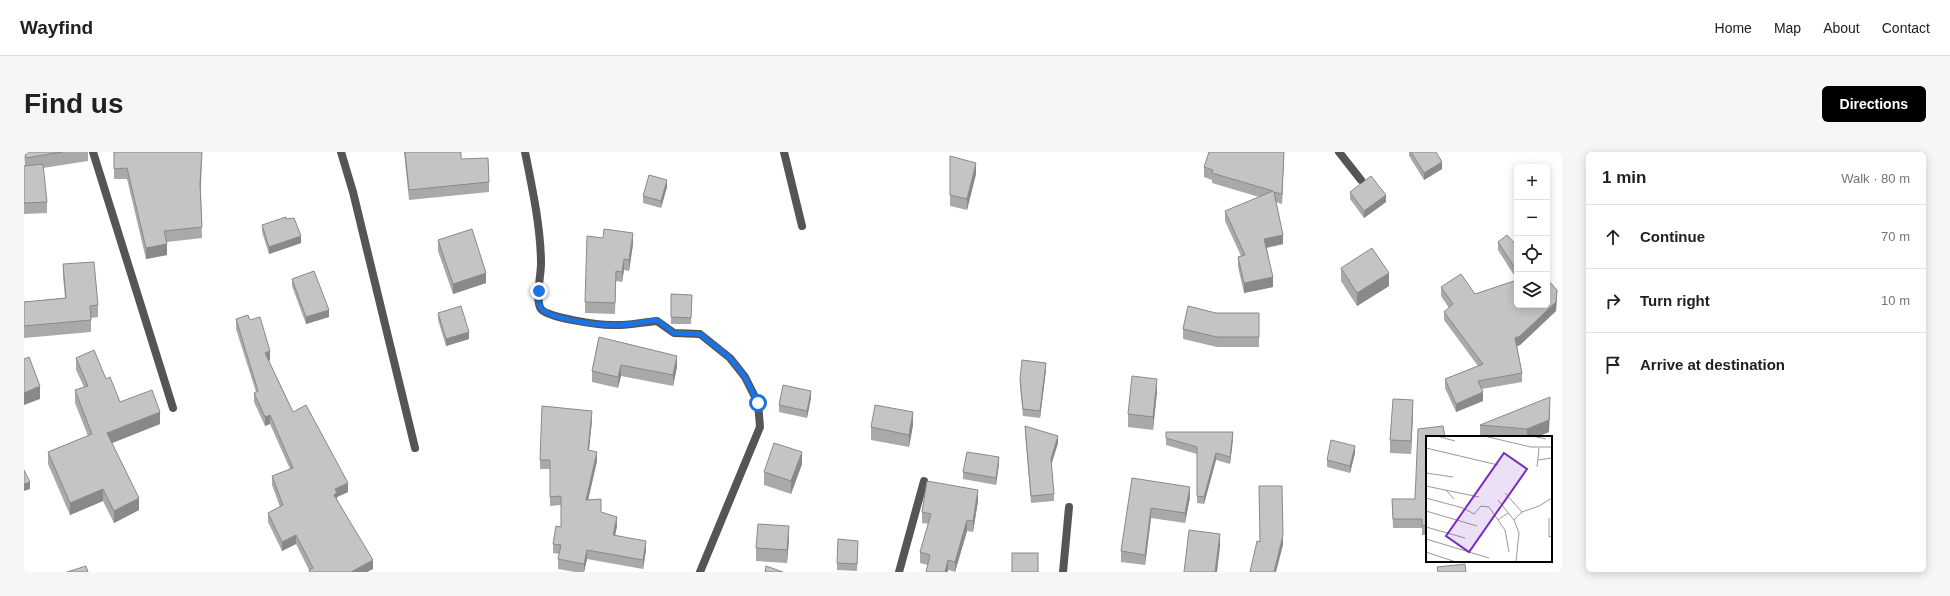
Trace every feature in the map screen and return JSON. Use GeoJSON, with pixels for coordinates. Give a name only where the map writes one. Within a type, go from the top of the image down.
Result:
{"type":"FeatureCollection","features":[{"type":"Feature","properties":{"kind":"street"},"geometry":{"type":"LineString","coordinates":[[93,152],[173,408]]}},
{"type":"Feature","properties":{"kind":"street"},"geometry":{"type":"LineString","coordinates":[[341,152],[353,192],[415,448]]}},
{"type":"Feature","properties":{"kind":"street"},"geometry":{"type":"LineString","coordinates":[[526,152],[539,243],[541,263],[538,302],[542,310],[549,314],[584,322],[612,325],[657,320],[674,333],[700,334],[730,358],[745,377],[758,403],[760,427],[700,572]]}},
{"type":"Feature","properties":{"kind":"street"},"geometry":{"type":"LineString","coordinates":[[784,152],[802,226]]}},
{"type":"Feature","properties":{"kind":"street"},"geometry":{"type":"LineString","coordinates":[[1340,152],[1361,180]]}},
{"type":"Feature","properties":{"kind":"street"},"geometry":{"type":"LineString","coordinates":[[899,572],[924,481]]}},
{"type":"Feature","properties":{"kind":"street"},"geometry":{"type":"LineString","coordinates":[[1063,572],[1069,507]]}},
{"type":"Feature","properties":{"kind":"building"},"geometry":{"type":"Polygon","coordinates":[[[25,152],[62,152],[26,158],[25,152]]]}},
{"type":"Feature","properties":{"kind":"building"},"geometry":{"type":"Polygon","coordinates":[[[114,152],[202,152],[200,184],[202,227],[164,231],[167,244],[146,248],[127,168],[114,169],[114,152]]]}},
{"type":"Feature","properties":{"kind":"building"},"geometry":{"type":"Polygon","coordinates":[[[405,152],[461,152],[461,159],[488,158],[489,182],[409,190],[405,152]]]}},
{"type":"Feature","properties":{"kind":"building"},"geometry":{"type":"Polygon","coordinates":[[[1209,152],[1284,152],[1282,194],[1274,192],[1283,235],[1264,239],[1273,277],[1244,283],[1238,257],[1245,255],[1225,211],[1273,191],[1212,173],[1213,170],[1204,167],[1209,152]]]}},
{"type":"Feature","properties":{"kind":"building"},"geometry":{"type":"Polygon","coordinates":[[[1411,152],[1436,152],[1442,162],[1424,173],[1411,152]]]}},
{"type":"Feature","properties":{"kind":"building"},"geometry":{"type":"Polygon","coordinates":[[[950,156],[976,163],[967,199],[950,195],[950,156]]]}},
{"type":"Feature","properties":{"kind":"building"},"geometry":{"type":"Polygon","coordinates":[[[43,164],[47,202],[24,203],[24,166],[43,164]]]}},
{"type":"Feature","properties":{"kind":"building"},"geometry":{"type":"Polygon","coordinates":[[[649,175],[667,180],[661,201],[643,196],[649,175]]]}},
{"type":"Feature","properties":{"kind":"building"},"geometry":{"type":"Polygon","coordinates":[[[1371,176],[1386,195],[1364,211],[1350,192],[1371,176]]]}},
{"type":"Feature","properties":{"kind":"building"},"geometry":{"type":"Polygon","coordinates":[[[286,217],[286,219],[294,218],[301,236],[269,247],[262,225],[286,217]]]}},
{"type":"Feature","properties":{"kind":"building"},"geometry":{"type":"Polygon","coordinates":[[[472,229],[486,273],[453,284],[438,240],[472,229]]]}},
{"type":"Feature","properties":{"kind":"building"},"geometry":{"type":"Polygon","coordinates":[[[604,229],[633,233],[629,260],[624,259],[622,272],[616,271],[615,303],[585,302],[587,236],[603,238],[604,229]]]}},
{"type":"Feature","properties":{"kind":"building"},"geometry":{"type":"Polygon","coordinates":[[[1507,235],[1514,243],[1514,266],[1498,242],[1507,235]]]}},
{"type":"Feature","properties":{"kind":"building"},"geometry":{"type":"Polygon","coordinates":[[[1372,248],[1389,273],[1357,293],[1341,268],[1372,248]]]}},
{"type":"Feature","properties":{"kind":"building"},"geometry":{"type":"Polygon","coordinates":[[[94,262],[98,305],[90,306],[91,320],[24,326],[24,302],[66,298],[63,264],[94,262]]]}},
{"type":"Feature","properties":{"kind":"building"},"geometry":{"type":"Polygon","coordinates":[[[314,271],[329,310],[306,317],[292,279],[314,271]]]}},
{"type":"Feature","properties":{"kind":"building"},"geometry":{"type":"Polygon","coordinates":[[[1461,274],[1475,294],[1514,281],[1514,308],[1550,308],[1520,336],[1515,338],[1522,373],[1478,381],[1483,392],[1456,404],[1445,379],[1483,364],[1444,312],[1453,304],[1441,287],[1461,274]]]}},
{"type":"Feature","properties":{"kind":"building"},"geometry":{"type":"Polygon","coordinates":[[[1550,282],[1557,290],[1556,302],[1550,308],[1550,282]]]}},
{"type":"Feature","properties":{"kind":"building"},"geometry":{"type":"Polygon","coordinates":[[[671,294],[692,295],[691,318],[671,317],[671,294]]]}},
{"type":"Feature","properties":{"kind":"building"},"geometry":{"type":"Polygon","coordinates":[[[461,306],[469,332],[446,339],[438,313],[461,306]]]}},
{"type":"Feature","properties":{"kind":"building"},"geometry":{"type":"Polygon","coordinates":[[[1188,306],[1216,313],[1259,313],[1259,337],[1217,337],[1183,329],[1188,306]]]}},
{"type":"Feature","properties":{"kind":"building"},"geometry":{"type":"Polygon","coordinates":[[[248,315],[250,320],[260,317],[270,351],[265,353],[293,412],[306,405],[348,483],[335,489],[337,493],[334,495],[373,560],[351,572],[310,572],[309,570],[313,568],[296,535],[282,542],[268,513],[283,505],[272,476],[293,468],[270,415],[265,417],[254,393],[258,391],[236,319],[248,315]]]}},
{"type":"Feature","properties":{"kind":"building"},"geometry":{"type":"Polygon","coordinates":[[[599,337],[677,356],[673,375],[621,365],[618,377],[592,371],[599,337]]]}},
{"type":"Feature","properties":{"kind":"building"},"geometry":{"type":"Polygon","coordinates":[[[94,350],[106,379],[110,377],[120,402],[152,390],[160,412],[107,433],[139,498],[114,511],[103,489],[70,503],[48,452],[92,434],[75,390],[88,386],[76,358],[94,350]]]}},
{"type":"Feature","properties":{"kind":"building"},"geometry":{"type":"Polygon","coordinates":[[[29,357],[40,386],[24,393],[24,359],[29,357]]]}},
{"type":"Feature","properties":{"kind":"building"},"geometry":{"type":"Polygon","coordinates":[[[1022,360],[1046,363],[1040,411],[1023,409],[1020,379],[1022,360]]]}},
{"type":"Feature","properties":{"kind":"building"},"geometry":{"type":"Polygon","coordinates":[[[1132,376],[1157,379],[1153,417],[1128,414],[1132,376]]]}},
{"type":"Feature","properties":{"kind":"building"},"geometry":{"type":"Polygon","coordinates":[[[783,385],[811,391],[807,411],[779,405],[783,385]]]}},
{"type":"Feature","properties":{"kind":"building"},"geometry":{"type":"Polygon","coordinates":[[[1550,397],[1549,420],[1527,429],[1480,425],[1550,397]]]}},
{"type":"Feature","properties":{"kind":"building"},"geometry":{"type":"Polygon","coordinates":[[[1393,399],[1413,400],[1411,441],[1390,440],[1393,399]]]}},
{"type":"Feature","properties":{"kind":"building"},"geometry":{"type":"Polygon","coordinates":[[[875,405],[913,412],[909,435],[871,427],[875,405]]]}},
{"type":"Feature","properties":{"kind":"building"},"geometry":{"type":"Polygon","coordinates":[[[542,406],[592,411],[588,450],[597,452],[586,500],[601,499],[601,512],[617,517],[613,535],[646,541],[643,560],[587,550],[584,564],[558,559],[561,545],[553,544],[556,526],[561,527],[561,496],[550,497],[550,460],[540,460],[542,406]]]}},
{"type":"Feature","properties":{"kind":"building"},"geometry":{"type":"Polygon","coordinates":[[[1025,426],[1058,436],[1051,459],[1054,494],[1031,496],[1025,426]]]}},
{"type":"Feature","properties":{"kind":"building"},"geometry":{"type":"Polygon","coordinates":[[[1443,426],[1445,436],[1426,436],[1426,526],[1422,526],[1422,519],[1393,519],[1392,499],[1415,499],[1418,429],[1443,426]]]}},
{"type":"Feature","properties":{"kind":"building"},"geometry":{"type":"Polygon","coordinates":[[[1166,432],[1233,432],[1230,457],[1216,453],[1204,497],[1197,496],[1197,447],[1166,438],[1166,432]]]}},
{"type":"Feature","properties":{"kind":"building"},"geometry":{"type":"Polygon","coordinates":[[[1331,440],[1355,446],[1350,466],[1327,460],[1331,440]]]}},
{"type":"Feature","properties":{"kind":"building"},"geometry":{"type":"Polygon","coordinates":[[[774,443],[802,452],[791,481],[764,472],[774,443]]]}},
{"type":"Feature","properties":{"kind":"building"},"geometry":{"type":"Polygon","coordinates":[[[967,452],[999,457],[996,478],[963,472],[967,452]]]}},
{"type":"Feature","properties":{"kind":"building"},"geometry":{"type":"Polygon","coordinates":[[[24,470],[30,482],[24,484],[24,470]]]}},
{"type":"Feature","properties":{"kind":"building"},"geometry":{"type":"Polygon","coordinates":[[[1132,478],[1190,487],[1185,513],[1151,508],[1145,555],[1121,551],[1132,478]]]}},
{"type":"Feature","properties":{"kind":"building"},"geometry":{"type":"Polygon","coordinates":[[[927,481],[978,490],[973,521],[967,520],[955,562],[948,560],[945,572],[926,572],[930,555],[920,552],[931,514],[922,512],[927,481]]]}},
{"type":"Feature","properties":{"kind":"building"},"geometry":{"type":"Polygon","coordinates":[[[1259,486],[1282,486],[1283,535],[1274,572],[1250,572],[1257,541],[1260,542],[1259,486]]]}},
{"type":"Feature","properties":{"kind":"building"},"geometry":{"type":"Polygon","coordinates":[[[758,524],[789,526],[787,550],[756,548],[758,524]]]}},
{"type":"Feature","properties":{"kind":"building"},"geometry":{"type":"Polygon","coordinates":[[[1189,530],[1220,534],[1215,572],[1184,572],[1189,530]]]}},
{"type":"Feature","properties":{"kind":"building"},"geometry":{"type":"Polygon","coordinates":[[[838,539],[858,541],[857,564],[837,563],[838,539]]]}},
{"type":"Feature","properties":{"kind":"building"},"geometry":{"type":"Polygon","coordinates":[[[1012,553],[1038,553],[1038,572],[1012,572],[1012,553]]]}},
{"type":"Feature","properties":{"kind":"building"},"geometry":{"type":"Polygon","coordinates":[[[1465,564],[1466,572],[1438,572],[1437,567],[1465,564]]]}},
{"type":"Feature","properties":{"kind":"building"},"geometry":{"type":"Polygon","coordinates":[[[86,566],[88,572],[67,572],[86,566]]]}},
{"type":"Feature","properties":{"kind":"building"},"geometry":{"type":"Polygon","coordinates":[[[766,566],[783,572],[765,572],[766,566]]]}},
{"type":"Feature","properties":{"kind":"route"},"geometry":{"type":"LineString","coordinates":[[539,291],[538,302],[542,310],[549,314],[584,322],[612,325],[657,320],[674,333],[700,334],[730,358],[745,377],[758,403]]}}]}
